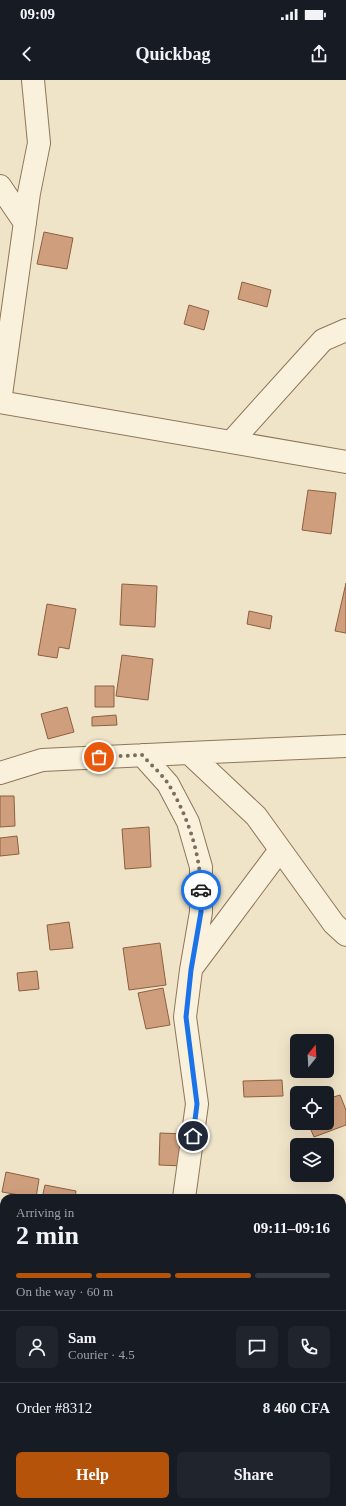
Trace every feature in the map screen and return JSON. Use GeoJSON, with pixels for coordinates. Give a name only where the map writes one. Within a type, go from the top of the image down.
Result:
{"type":"FeatureCollection","features":[{"type":"Feature","properties":{"kind":"street"},"geometry":{"type":"LineString","coordinates":[[33,80],[39,143],[29,193],[0,402],[346,462]]}},
{"type":"Feature","properties":{"kind":"street"},"geometry":{"type":"LineString","coordinates":[[0,186],[25,224]]}},
{"type":"Feature","properties":{"kind":"street"},"geometry":{"type":"LineString","coordinates":[[231,442],[324,340],[346,330]]}},
{"type":"Feature","properties":{"kind":"street"},"geometry":{"type":"LineString","coordinates":[[0,773],[42,760],[346,746]]}},
{"type":"Feature","properties":{"kind":"street"},"geometry":{"type":"LineString","coordinates":[[189,753],[256,816],[334,924],[346,935]]}},
{"type":"Feature","properties":{"kind":"street"},"geometry":{"type":"LineString","coordinates":[[142,755],[168,784],[188,822],[200,867],[201,912],[191,970],[186,1017],[197,1104],[185,1194]]}},
{"type":"Feature","properties":{"kind":"street"},"geometry":{"type":"LineString","coordinates":[[191,970],[280,850]]}},
{"type":"Feature","properties":{"kind":"building"},"geometry":{"type":"Polygon","coordinates":[[[44,232],[73,238],[67,269],[37,264],[44,232]]]}},
{"type":"Feature","properties":{"kind":"building"},"geometry":{"type":"Polygon","coordinates":[[[242,282],[271,290],[267,307],[238,299],[242,282]]]}},
{"type":"Feature","properties":{"kind":"building"},"geometry":{"type":"Polygon","coordinates":[[[189,305],[209,311],[204,330],[184,324],[189,305]]]}},
{"type":"Feature","properties":{"kind":"building"},"geometry":{"type":"Polygon","coordinates":[[[308,490],[336,493],[331,534],[302,530],[308,490]]]}},
{"type":"Feature","properties":{"kind":"building"},"geometry":{"type":"Polygon","coordinates":[[[346,583],[346,633],[335,631],[346,583]]]}},
{"type":"Feature","properties":{"kind":"building"},"geometry":{"type":"Polygon","coordinates":[[[122,584],[157,586],[155,627],[120,625],[122,584]]]}},
{"type":"Feature","properties":{"kind":"building"},"geometry":{"type":"Polygon","coordinates":[[[47,604],[76,609],[69,649],[59,647],[57,658],[38,655],[47,604]]]}},
{"type":"Feature","properties":{"kind":"building"},"geometry":{"type":"Polygon","coordinates":[[[249,611],[272,616],[270,629],[247,624],[249,611]]]}},
{"type":"Feature","properties":{"kind":"building"},"geometry":{"type":"Polygon","coordinates":[[[122,655],[153,659],[148,700],[116,696],[122,655]]]}},
{"type":"Feature","properties":{"kind":"building"},"geometry":{"type":"Polygon","coordinates":[[[95,686],[114,686],[114,707],[95,707],[95,686]]]}},
{"type":"Feature","properties":{"kind":"building"},"geometry":{"type":"Polygon","coordinates":[[[67,707],[74,732],[48,739],[41,714],[67,707]]]}},
{"type":"Feature","properties":{"kind":"building"},"geometry":{"type":"Polygon","coordinates":[[[116,715],[117,725],[92,726],[92,717],[116,715]]]}},
{"type":"Feature","properties":{"kind":"building"},"geometry":{"type":"Polygon","coordinates":[[[0,796],[14,796],[15,826],[0,827],[0,796]]]}},
{"type":"Feature","properties":{"kind":"building"},"geometry":{"type":"Polygon","coordinates":[[[149,827],[151,867],[125,869],[122,829],[149,827]]]}},
{"type":"Feature","properties":{"kind":"building"},"geometry":{"type":"Polygon","coordinates":[[[17,836],[19,854],[0,856],[0,838],[17,836]]]}},
{"type":"Feature","properties":{"kind":"building"},"geometry":{"type":"Polygon","coordinates":[[[69,922],[73,948],[50,950],[47,925],[69,922]]]}},
{"type":"Feature","properties":{"kind":"building"},"geometry":{"type":"Polygon","coordinates":[[[160,943],[166,985],[129,990],[123,948],[160,943]]]}},
{"type":"Feature","properties":{"kind":"building"},"geometry":{"type":"Polygon","coordinates":[[[37,971],[39,989],[19,991],[17,973],[37,971]]]}},
{"type":"Feature","properties":{"kind":"building"},"geometry":{"type":"Polygon","coordinates":[[[163,988],[170,1025],[146,1029],[138,993],[163,988]]]}},
{"type":"Feature","properties":{"kind":"building"},"geometry":{"type":"Polygon","coordinates":[[[282,1080],[283,1096],[244,1097],[243,1081],[282,1080]]]}},
{"type":"Feature","properties":{"kind":"building"},"geometry":{"type":"Polygon","coordinates":[[[340,1095],[346,1110],[346,1125],[334,1130],[334,1097],[340,1095]]]}},
{"type":"Feature","properties":{"kind":"building"},"geometry":{"type":"Polygon","coordinates":[[[311,1130],[333,1130],[314,1137],[311,1130]]]}},
{"type":"Feature","properties":{"kind":"building"},"geometry":{"type":"Polygon","coordinates":[[[160,1133],[185,1134],[184,1166],[159,1165],[160,1133]]]}},
{"type":"Feature","properties":{"kind":"building"},"geometry":{"type":"Polygon","coordinates":[[[6,1172],[39,1179],[37,1194],[14,1194],[2,1192],[6,1172]]]}},
{"type":"Feature","properties":{"kind":"building"},"geometry":{"type":"Polygon","coordinates":[[[45,1185],[76,1191],[76,1194],[43,1194],[45,1185]]]}},
{"type":"Feature","properties":{"kind":"way so far"},"geometry":{"type":"LineString","coordinates":[[99,757],[142,755],[168,784],[188,822],[200,867],[201,890]]}},
{"type":"Feature","properties":{"kind":"route"},"geometry":{"type":"LineString","coordinates":[[193,1136],[197,1104],[186,1017],[191,970],[201,912],[201,890]]}}]}
